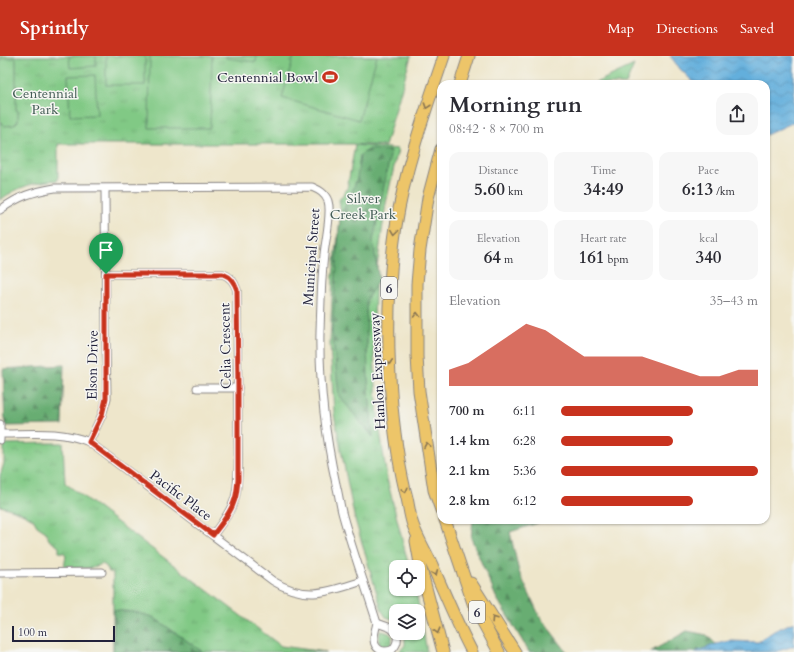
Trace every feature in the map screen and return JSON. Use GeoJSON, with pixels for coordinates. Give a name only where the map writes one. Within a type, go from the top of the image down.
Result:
{"type":"FeatureCollection","features":[{"type":"Feature","properties":{"kind":"highway","name":"Hanlon Expressway"},"geometry":{"type":"LineString","coordinates":[[444,56],[424,115],[404,186],[396,226],[391,265],[388,335],[394,422],[400,473],[413,525],[462,634],[472,652]]}},
{"type":"Feature","properties":{"kind":"highway"},"geometry":{"type":"LineString","coordinates":[[461,80],[470,56]]}},
{"type":"Feature","properties":{"kind":"highway","name":"6"},"geometry":{"type":"LineString","coordinates":[[437,164],[428,198],[420,250],[417,284],[416,356],[419,391],[434,490],[437,499]]}},
{"type":"Feature","properties":{"kind":"highway","name":"6"},"geometry":{"type":"LineString","coordinates":[[446,524],[474,606],[499,652]]}},
{"type":"Feature","properties":{"kind":"highway"},"geometry":{"type":"LineString","coordinates":[[413,525],[421,569],[443,652]]}},
{"type":"Feature","properties":{"kind":"highway"},"geometry":{"type":"LineString","coordinates":[[462,569],[515,652]]}},
{"type":"Feature","properties":{"kind":"street","name":"Municipal Street"},"geometry":{"type":"LineString","coordinates":[[0,210],[14,200],[34,192],[54,188],[312,188],[319,190],[325,196],[328,202],[328,226],[321,286],[320,338],[325,423],[330,458],[343,514],[377,623],[374,640],[375,646],[380,650],[389,651],[395,647],[398,640]]}},
{"type":"Feature","properties":{"kind":"street","name":"Elson Drive"},"geometry":{"type":"LineString","coordinates":[[89,442],[102,415],[106,398],[105,189]]}},
{"type":"Feature","properties":{"kind":"street","name":"Celia Crescent"},"geometry":{"type":"LineString","coordinates":[[106,274],[223,274],[232,279],[235,284],[237,290],[238,480],[235,499],[229,512],[213,535]]}},
{"type":"Feature","properties":{"kind":"street"},"geometry":{"type":"LineString","coordinates":[[197,388],[238,388]]}},
{"type":"Feature","properties":{"kind":"street"},"geometry":{"type":"LineString","coordinates":[[0,424],[0,440]]}},
{"type":"Feature","properties":{"kind":"street","name":"Pacific Place"},"geometry":{"type":"LineString","coordinates":[[0,434],[62,434],[74,436],[89,442],[273,581],[291,590],[307,593],[324,593],[364,581]]}},
{"type":"Feature","properties":{"kind":"street"},"geometry":{"type":"LineString","coordinates":[[0,573],[102,572]]}},
{"type":"Feature","properties":{"kind":"street","name":"Municipal Street"},"geometry":{"type":"LineString","coordinates":[[377,623],[389,627]]}},
{"type":"Feature","properties":{"kind":"green space","name":"Centennial Park"},"geometry":{"type":"Polygon","coordinates":[[[0,56],[411,56],[385,146],[351,144],[58,144],[58,180],[42,182],[21,188],[0,200],[0,56]]]}},
{"type":"Feature","properties":{"kind":"green space"},"geometry":{"type":"Polygon","coordinates":[[[69,56],[96,56],[96,66],[70,68],[69,56]]]}},
{"type":"Feature","properties":{"kind":"green space"},"geometry":{"type":"Polygon","coordinates":[[[106,56],[145,56],[145,85],[106,85],[106,56]]]}},
{"type":"Feature","properties":{"kind":"green space"},"geometry":{"type":"Polygon","coordinates":[[[150,56],[212,56],[210,128],[149,128],[150,56]]]}},
{"type":"Feature","properties":{"kind":"green space"},"geometry":{"type":"Polygon","coordinates":[[[226,56],[257,56],[256,62],[226,58],[226,56]]]}},
{"type":"Feature","properties":{"kind":"green space","name":"Centennial Bowl"},"geometry":{"type":"Polygon","coordinates":[[[294,56],[377,56],[359,120],[282,98],[294,56]]]}},
{"type":"Feature","properties":{"kind":"green space"},"geometry":{"type":"Polygon","coordinates":[[[16,58],[16,110],[18,111],[18,121],[14,125],[4,126],[0,123],[0,59],[16,58]]]}},
{"type":"Feature","properties":{"kind":"green space"},"geometry":{"type":"Polygon","coordinates":[[[634,65],[628,80],[602,80],[634,65]]]}},
{"type":"Feature","properties":{"kind":"green space"},"geometry":{"type":"Polygon","coordinates":[[[95,75],[97,115],[70,116],[68,76],[95,75]]]}},
{"type":"Feature","properties":{"kind":"green space","name":"Silver Creek Park"},"geometry":{"type":"Polygon","coordinates":[[[355,145],[398,149],[386,203],[376,274],[373,339],[378,417],[387,479],[407,560],[389,560],[389,596],[417,596],[419,604],[389,604],[389,618],[386,617],[382,611],[354,516],[334,414],[330,342],[333,276],[341,212],[339,200],[347,189],[355,145]]]}},
{"type":"Feature","properties":{"kind":"green space"},"geometry":{"type":"Polygon","coordinates":[[[370,149],[391,151],[373,241],[379,280],[366,300],[368,379],[373,437],[339,396],[332,332],[340,216],[351,195],[357,178],[360,155],[370,149]]]}},
{"type":"Feature","properties":{"kind":"green space"},"geometry":{"type":"Polygon","coordinates":[[[64,365],[62,425],[5,426],[3,369],[64,365]]]}},
{"type":"Feature","properties":{"kind":"green space"},"geometry":{"type":"Polygon","coordinates":[[[63,443],[65,483],[281,646],[326,652],[113,652],[113,573],[109,572],[106,566],[102,564],[91,568],[64,568],[66,555],[59,552],[59,547],[49,540],[46,532],[37,526],[33,519],[24,514],[0,506],[0,476],[4,463],[5,444],[63,443]]]}},
{"type":"Feature","properties":{"kind":"green space"},"geometry":{"type":"Polygon","coordinates":[[[473,524],[535,524],[510,532],[519,572],[540,617],[567,652],[529,652],[496,597],[471,538],[473,524]]]}},
{"type":"Feature","properties":{"kind":"green space"},"geometry":{"type":"Polygon","coordinates":[[[114,610],[134,612],[153,617],[203,652],[113,652],[114,610]]]}},
{"type":"Feature","properties":{"kind":"green space"},"geometry":{"type":"Polygon","coordinates":[[[380,631],[389,633],[389,640],[392,640],[392,643],[385,647],[381,646],[379,639],[380,631]]]}},
{"type":"Feature","properties":{"kind":"green space"},"geometry":{"type":"Polygon","coordinates":[[[687,631],[707,635],[716,644],[695,652],[650,652],[687,631]]]}},
{"type":"Feature","properties":{"kind":"green space","name":"Silver Creek Park"},"geometry":{"type":"Polygon","coordinates":[[[405,640],[425,640],[427,652],[399,652],[405,645],[405,640]]]}},
{"type":"Feature","properties":{"kind":"water"},"geometry":{"type":"Polygon","coordinates":[[[670,56],[794,56],[794,122],[770,133],[770,80],[691,80],[670,56]]]}},
{"type":"Feature","properties":{"kind":"water"},"geometry":{"type":"Polygon","coordinates":[[[794,622],[794,646],[775,652],[695,652],[716,644],[730,641],[758,642],[774,631],[794,622]]]}},
{"type":"Feature","properties":{"kind":"place","name":"Centennial Bowl"},"geometry":{"type":"Point","coordinates":[330,77]}},
{"type":"Feature","properties":{"kind":"route"},"geometry":{"type":"LineString","coordinates":[[106,274],[223,274],[232,279],[235,284],[237,290],[238,480],[233,505],[213,535],[89,442],[98,426],[106,404],[106,274]]}}]}
